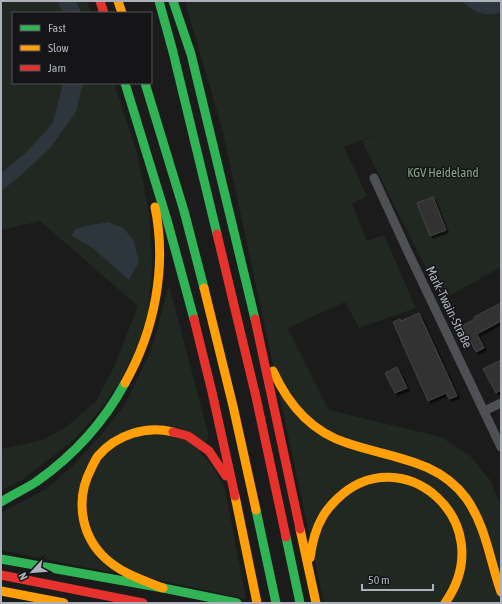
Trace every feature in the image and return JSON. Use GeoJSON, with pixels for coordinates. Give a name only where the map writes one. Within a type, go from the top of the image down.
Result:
{"type":"FeatureCollection","features":[{"type":"Feature","properties":{"kind":"highway"},"geometry":{"type":"LineString","coordinates":[[100,1],[104,12]]}},
{"type":"Feature","properties":{"kind":"highway"},"geometry":{"type":"LineString","coordinates":[[118,1],[122,12]]}},
{"type":"Feature","properties":{"kind":"highway"},"geometry":{"type":"LineString","coordinates":[[159,1],[173,52],[254,389],[300,603]]}},
{"type":"Feature","properties":{"kind":"highway"},"geometry":{"type":"LineString","coordinates":[[173,1],[191,54],[259,335],[316,603]]}},
{"type":"Feature","properties":{"kind":"highway"},"geometry":{"type":"LineString","coordinates":[[125,84],[181,266],[212,389],[257,603]]}},
{"type":"Feature","properties":{"kind":"highway"},"geometry":{"type":"LineString","coordinates":[[145,84],[195,255],[230,392],[252,486],[276,603]]}},
{"type":"Feature","properties":{"kind":"highway"},"geometry":{"type":"LineString","coordinates":[[1,502],[37,481],[77,449],[103,420],[134,370],[147,335],[157,293],[160,254],[156,211],[142,138]]}},
{"type":"Feature","properties":{"kind":"highway"},"geometry":{"type":"LineString","coordinates":[[259,335],[282,389],[291,404],[308,421],[326,434],[347,443],[400,456],[425,465],[436,471],[456,487],[472,507],[484,531],[501,592]]}},
{"type":"Feature","properties":{"kind":"highway"},"geometry":{"type":"LineString","coordinates":[[163,588],[116,567],[99,552],[87,534],[81,503],[84,483],[94,461],[111,444],[128,434],[147,429],[167,429],[185,434],[194,439],[210,451],[221,466],[230,485],[242,527]]}},
{"type":"Feature","properties":{"kind":"highway"},"geometry":{"type":"LineString","coordinates":[[309,566],[313,541],[322,517],[336,498],[345,491],[366,480],[378,478],[402,478],[424,486],[443,500],[450,509],[461,530],[463,542],[463,565],[456,587],[445,603]]}},
{"type":"Feature","properties":{"kind":"highway"},"geometry":{"type":"LineString","coordinates":[[1,559],[233,602]]}},
{"type":"Feature","properties":{"kind":"highway"},"geometry":{"type":"LineString","coordinates":[[1,575],[143,603]]}},
{"type":"Feature","properties":{"kind":"highway"},"geometry":{"type":"LineString","coordinates":[[1,591],[64,603]]}},
{"type":"Feature","properties":{"kind":"street","name":"Mark-Twain-Straße"},"geometry":{"type":"LineString","coordinates":[[374,178],[501,447]]}},
{"type":"Feature","properties":{"kind":"street"},"geometry":{"type":"LineString","coordinates":[[484,410],[501,402]]}},
{"type":"Feature","properties":{"kind":"green space"},"geometry":{"type":"Polygon","coordinates":[[[1,1],[87,1],[91,12],[12,12],[12,84],[114,84],[137,153],[149,213],[152,265],[148,316],[131,364],[105,404],[75,439],[22,480],[1,490],[1,449],[43,440],[65,428],[96,401],[114,367],[138,306],[40,221],[1,230],[1,1]]]}},
{"type":"Feature","properties":{"kind":"green space","name":"KGV Heideland"},"geometry":{"type":"Polygon","coordinates":[[[185,1],[462,1],[470,10],[501,12],[501,267],[442,300],[362,141],[385,131],[344,147],[367,196],[352,204],[367,241],[384,235],[416,308],[359,328],[345,302],[288,328],[329,410],[441,437],[470,456],[490,480],[501,506],[501,603],[324,603],[223,132],[185,1]]]}},
{"type":"Feature","properties":{"kind":"green space"},"geometry":{"type":"Polygon","coordinates":[[[169,285],[209,437],[199,451],[214,468],[225,489],[246,599],[136,575],[99,570],[1,550],[1,513],[46,489],[73,466],[124,406],[151,351],[169,285]]]}},
{"type":"Feature","properties":{"kind":"shaded area"},"geometry":{"type":"Polygon","coordinates":[[[462,1],[501,1],[501,12],[490,14],[480,13],[470,8],[462,1]]]}},
{"type":"Feature","properties":{"kind":"shaded area"},"geometry":{"type":"Polygon","coordinates":[[[63,84],[83,84],[76,112],[51,147],[19,177],[1,191],[1,173],[27,152],[53,123],[63,84]]]}},
{"type":"Feature","properties":{"kind":"shaded area"},"geometry":{"type":"Polygon","coordinates":[[[108,222],[123,228],[134,241],[139,262],[129,280],[94,249],[72,236],[74,230],[79,228],[108,222]]]}},
{"type":"Feature","properties":{"kind":"building"},"geometry":{"type":"Polygon","coordinates":[[[433,197],[446,230],[430,236],[417,203],[433,197]]]}},
{"type":"Feature","properties":{"kind":"building"},"geometry":{"type":"Polygon","coordinates":[[[501,303],[501,321],[477,334],[484,348],[476,352],[462,326],[475,319],[474,317],[501,303]]]}},
{"type":"Feature","properties":{"kind":"building"},"geometry":{"type":"Polygon","coordinates":[[[419,313],[457,396],[449,399],[446,393],[428,401],[393,322],[400,319],[401,321],[419,313]]]}},
{"type":"Feature","properties":{"kind":"building"},"geometry":{"type":"Polygon","coordinates":[[[501,360],[501,390],[496,393],[483,369],[501,360]]]}},
{"type":"Feature","properties":{"kind":"building"},"geometry":{"type":"Polygon","coordinates":[[[397,367],[407,388],[395,393],[385,373],[397,367]]]}},
{"type":"Feature","properties":{"kind":"waterway"},"geometry":{"type":"LineString","coordinates":[[67,1],[72,12]]}},
{"type":"Feature","properties":{"kind":"traffic: fast"},"geometry":{"type":"LineString","coordinates":[[159,1],[173,52],[217,234]]}},
{"type":"Feature","properties":{"kind":"traffic: fast"},"geometry":{"type":"LineString","coordinates":[[173,1],[191,54],[255,319]]}},
{"type":"Feature","properties":{"kind":"traffic: fast"},"geometry":{"type":"LineString","coordinates":[[125,84],[167,220],[194,319]]}},
{"type":"Feature","properties":{"kind":"traffic: fast"},"geometry":{"type":"LineString","coordinates":[[145,84],[184,211],[204,288]]}},
{"type":"Feature","properties":{"kind":"traffic: fast"},"geometry":{"type":"LineString","coordinates":[[1,502],[36,482],[75,450],[97,425],[125,383]]}},
{"type":"Feature","properties":{"kind":"traffic: fast"},"geometry":{"type":"LineString","coordinates":[[256,510],[276,603]]}},
{"type":"Feature","properties":{"kind":"traffic: fast"},"geometry":{"type":"LineString","coordinates":[[286,537],[300,603]]}},
{"type":"Feature","properties":{"kind":"traffic: fast"},"geometry":{"type":"LineString","coordinates":[[1,559],[237,603]]}},
{"type":"Feature","properties":{"kind":"traffic: slow"},"geometry":{"type":"LineString","coordinates":[[118,1],[122,12]]}},
{"type":"Feature","properties":{"kind":"traffic: slow"},"geometry":{"type":"LineString","coordinates":[[125,383],[144,341],[151,320],[156,297],[160,252],[155,207]]}},
{"type":"Feature","properties":{"kind":"traffic: slow"},"geometry":{"type":"LineString","coordinates":[[204,288],[233,406],[256,510]]}},
{"type":"Feature","properties":{"kind":"traffic: slow"},"geometry":{"type":"LineString","coordinates":[[273,371],[286,395],[302,415],[323,432],[347,443],[427,467],[454,485],[466,498],[478,520],[487,544],[501,592]]}},
{"type":"Feature","properties":{"kind":"traffic: slow"},"geometry":{"type":"LineString","coordinates":[[163,588],[123,571],[102,555],[89,536],[85,525],[82,502],[86,480],[96,459],[114,442],[123,437],[142,431],[163,430],[173,432]]}},
{"type":"Feature","properties":{"kind":"traffic: slow"},"geometry":{"type":"LineString","coordinates":[[310,558],[317,527],[327,510],[337,499],[363,482],[389,477],[415,483],[437,497],[453,518],[461,544],[459,573],[445,603]]}},
{"type":"Feature","properties":{"kind":"traffic: slow"},"geometry":{"type":"LineString","coordinates":[[235,496],[257,603]]}},
{"type":"Feature","properties":{"kind":"traffic: slow"},"geometry":{"type":"LineString","coordinates":[[300,529],[316,603]]}},
{"type":"Feature","properties":{"kind":"traffic: slow"},"geometry":{"type":"LineString","coordinates":[[1,591],[64,603]]}},
{"type":"Feature","properties":{"kind":"traffic: jam"},"geometry":{"type":"LineString","coordinates":[[100,1],[104,12]]}},
{"type":"Feature","properties":{"kind":"traffic: jam"},"geometry":{"type":"LineString","coordinates":[[217,234],[256,397],[286,537]]}},
{"type":"Feature","properties":{"kind":"traffic: jam"},"geometry":{"type":"LineString","coordinates":[[194,319],[235,496]]}},
{"type":"Feature","properties":{"kind":"traffic: jam"},"geometry":{"type":"LineString","coordinates":[[255,319],[300,529]]}},
{"type":"Feature","properties":{"kind":"traffic: jam"},"geometry":{"type":"LineString","coordinates":[[173,432],[188,436],[209,451],[226,476]]}},
{"type":"Feature","properties":{"kind":"traffic: jam"},"geometry":{"type":"LineString","coordinates":[[1,575],[143,603]]}}]}
